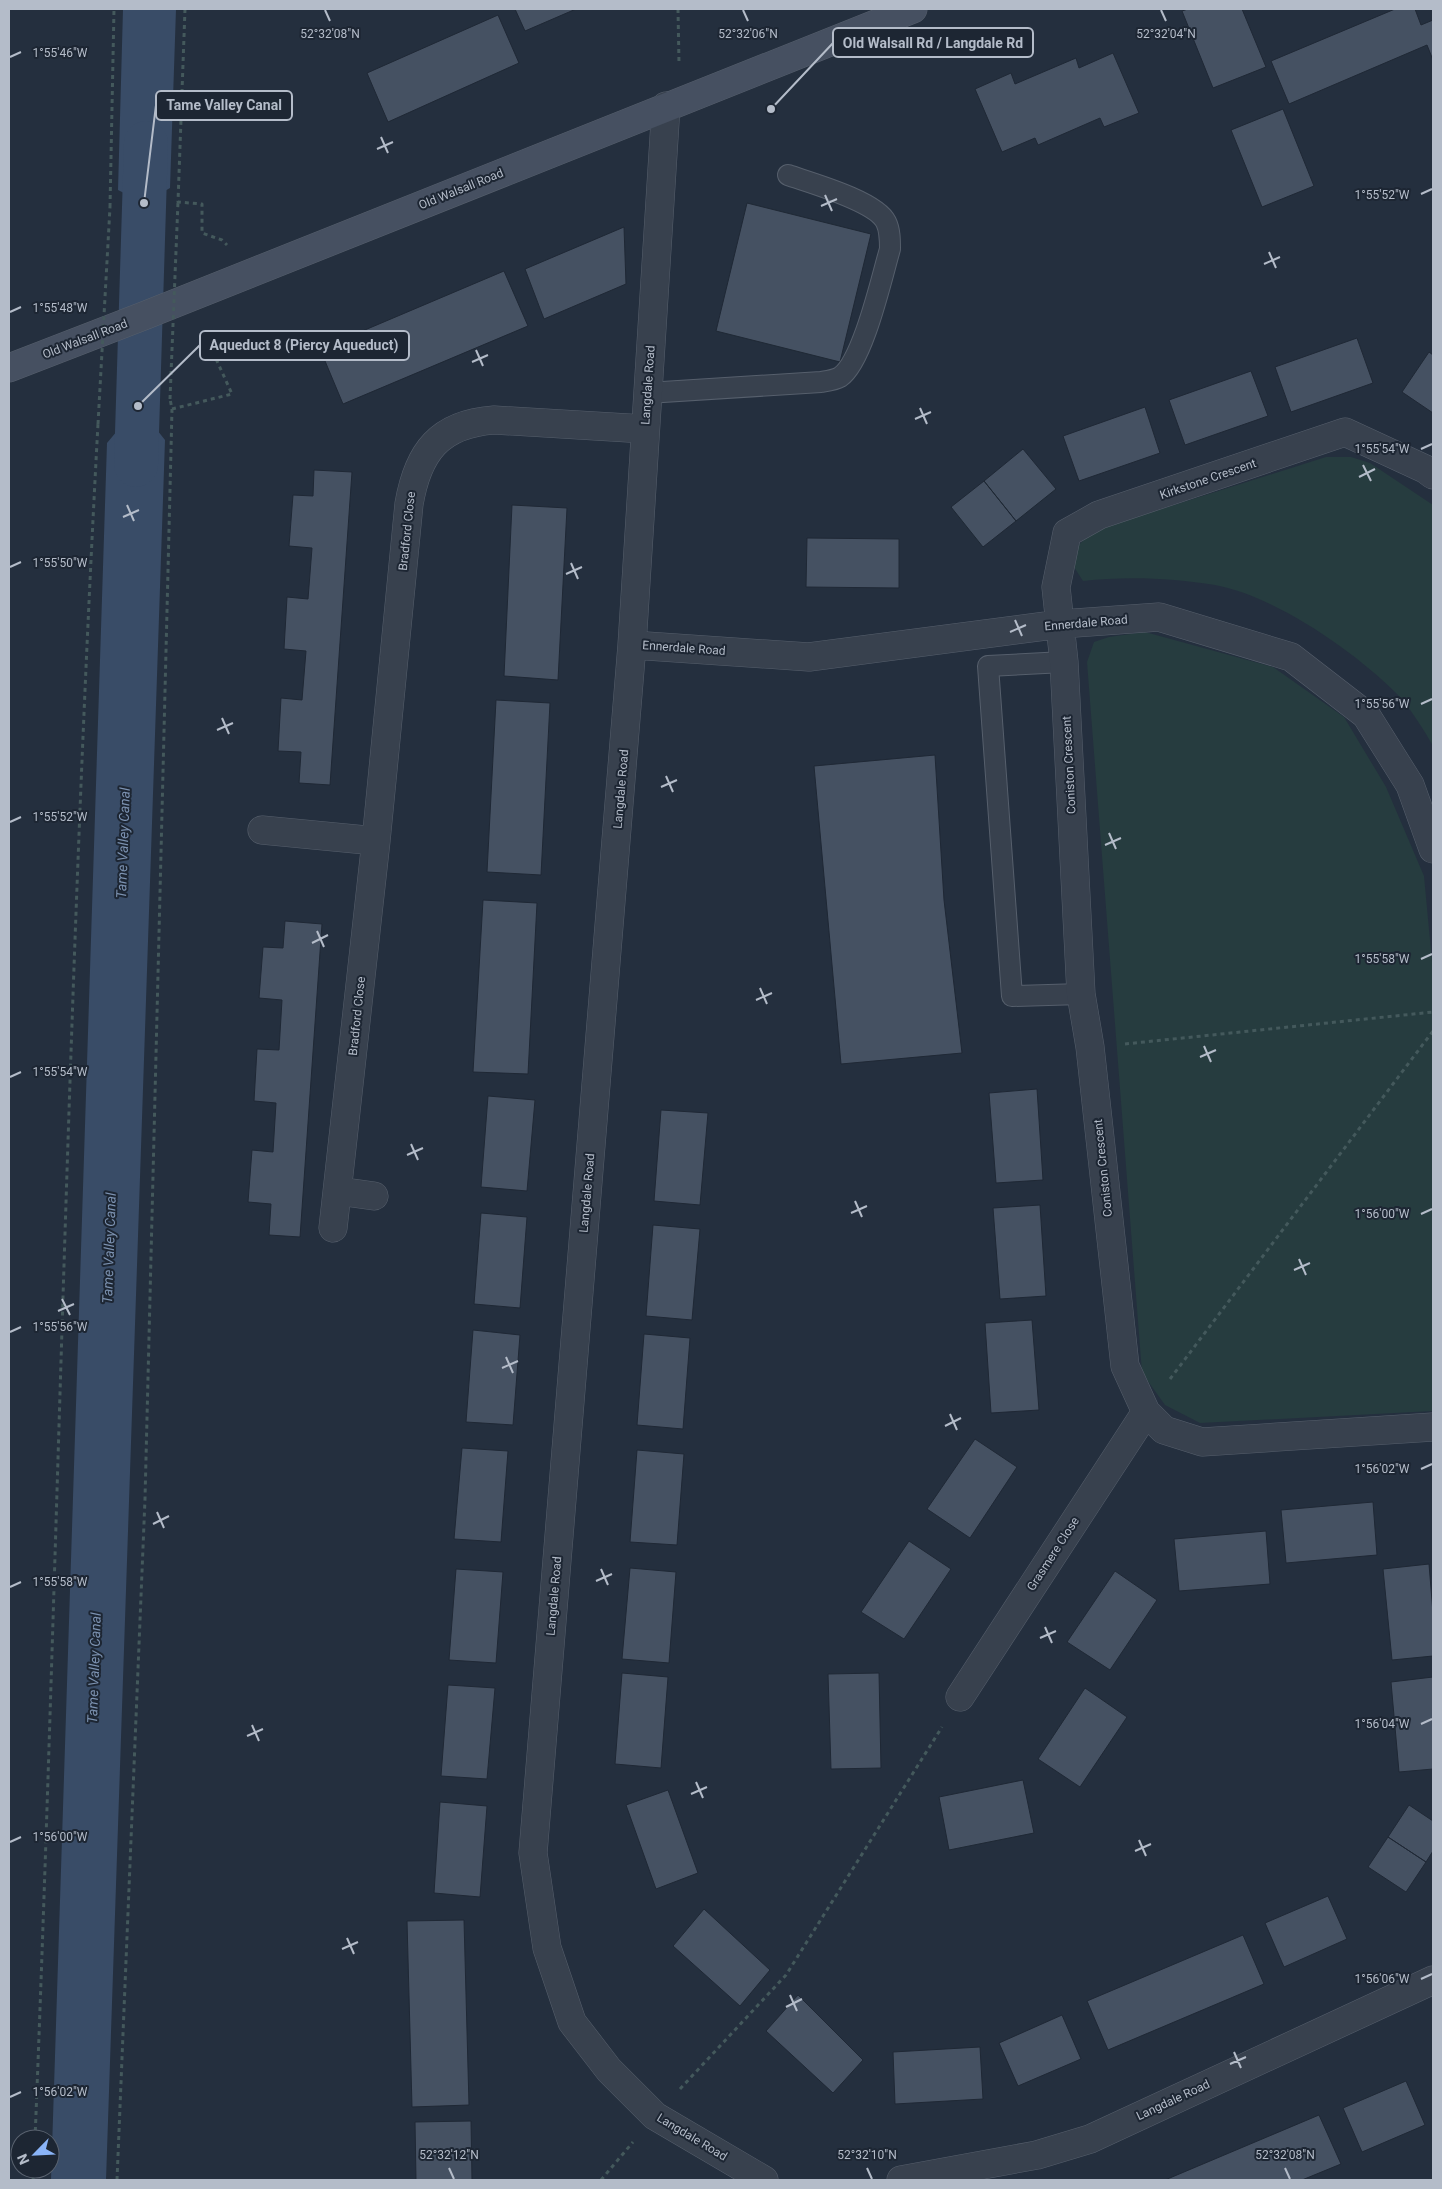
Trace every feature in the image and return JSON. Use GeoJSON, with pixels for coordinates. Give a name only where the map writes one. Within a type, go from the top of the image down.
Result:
{"type":"FeatureCollection","features":[{"type":"Feature","properties":{"kind":"main road","name":"Old Walsall Road"},"geometry":{"type":"LineString","coordinates":[[9,368],[912,9]]}},
{"type":"Feature","properties":{"kind":"street","name":"Langdale Road"},"geometry":{"type":"LineString","coordinates":[[673,104],[647,394],[632,645],[533,1853],[546,1948],[572,2022],[609,2070],[654,2116],[764,2180]]}},
{"type":"Feature","properties":{"kind":"street","name":"Bradford Close"},"geometry":{"type":"LineString","coordinates":[[333,1228],[376,841],[410,504],[413,483],[421,462],[433,445],[452,430],[479,421],[494,420],[645,429]]}},
{"type":"Feature","properties":{"kind":"street","name":"Kirkstone Crescent"},"geometry":{"type":"LineString","coordinates":[[1061,624],[1056,587],[1067,533],[1099,516],[1345,432],[1425,469],[1433,475]]}},
{"type":"Feature","properties":{"kind":"street","name":"Ennerdale Road"},"geometry":{"type":"LineString","coordinates":[[632,645],[809,657],[1061,624],[1159,617],[1291,657],[1366,715],[1410,785],[1433,849]]}},
{"type":"Feature","properties":{"kind":"street","name":"Coniston Crescent"},"geometry":{"type":"LineString","coordinates":[[1061,624],[1081,994],[1090,1047],[1125,1366],[1146,1412],[1164,1430],[1202,1442],[1433,1427]]}},
{"type":"Feature","properties":{"kind":"street"},"geometry":{"type":"LineString","coordinates":[[262,830],[376,841]]}},
{"type":"Feature","properties":{"kind":"street"},"geometry":{"type":"LineString","coordinates":[[338,1191],[374,1196]]}},
{"type":"Feature","properties":{"kind":"street","name":"Grasmere Close"},"geometry":{"type":"LineString","coordinates":[[960,1697],[1146,1412]]}},
{"type":"Feature","properties":{"kind":"street","name":"Langdale Road"},"geometry":{"type":"LineString","coordinates":[[900,2180],[1037,2155],[1090,2138],[1433,1980]]}},
{"type":"Feature","properties":{"kind":"lane"},"geometry":{"type":"LineString","coordinates":[[647,394],[821,382],[840,377],[850,366],[862,343],[890,249],[890,235],[885,220],[871,206],[788,175]]}},
{"type":"Feature","properties":{"kind":"lane"},"geometry":{"type":"LineString","coordinates":[[1064,662],[988,666],[1012,996],[1081,994]]}},
{"type":"Feature","properties":{"kind":"path"},"geometry":{"type":"LineString","coordinates":[[35,2129],[46,1869],[83,696],[110,207],[114,9]]}},
{"type":"Feature","properties":{"kind":"path"},"geometry":{"type":"LineString","coordinates":[[117,2180],[145,1499],[172,408],[170,399],[185,9]]}},
{"type":"Feature","properties":{"kind":"path"},"geometry":{"type":"LineString","coordinates":[[673,104],[678,9]]}},
{"type":"Feature","properties":{"kind":"path"},"geometry":{"type":"LineString","coordinates":[[178,202],[202,204],[202,233],[222,240],[254,272]]}},
{"type":"Feature","properties":{"kind":"path"},"geometry":{"type":"LineString","coordinates":[[172,408],[232,394],[212,350]]}},
{"type":"Feature","properties":{"kind":"path"},"geometry":{"type":"LineString","coordinates":[[1090,1047],[1433,1012]]}},
{"type":"Feature","properties":{"kind":"path"},"geometry":{"type":"LineString","coordinates":[[1146,1412],[1433,1031]]}},
{"type":"Feature","properties":{"kind":"path"},"geometry":{"type":"LineString","coordinates":[[601,2180],[654,2116],[786,1975],[960,1697]]}},
{"type":"Feature","properties":{"kind":"green space"},"geometry":{"type":"Polygon","coordinates":[[[1326,457],[1351,457],[1370,463],[1433,505],[1433,746],[1406,705],[1379,677],[1336,643],[1288,613],[1238,591],[1215,585],[1149,578],[1083,581],[1074,567],[1077,547],[1092,531],[1326,457]]]}},
{"type":"Feature","properties":{"kind":"green space"},"geometry":{"type":"Polygon","coordinates":[[[1145,632],[1273,667],[1344,717],[1386,787],[1424,876],[1433,972],[1433,1411],[1200,1423],[1165,1405],[1142,1373],[1087,662],[1094,642],[1109,637],[1145,632]]]}},
{"type":"Feature","properties":{"kind":"water"},"geometry":{"type":"Polygon","coordinates":[[[123,9],[176,9],[170,188],[144,203],[118,190],[123,9]]]}},
{"type":"Feature","properties":{"kind":"water"},"geometry":{"type":"Polygon","coordinates":[[[138,406],[165,440],[106,2180],[51,2180],[60,2179],[60,2129],[53,2129],[107,443],[138,406]]]}},
{"type":"Feature","properties":{"kind":"building"},"geometry":{"type":"Polygon","coordinates":[[[515,9],[576,9],[525,31],[515,9]]]}},
{"type":"Feature","properties":{"kind":"building"},"geometry":{"type":"Polygon","coordinates":[[[1188,9],[1242,9],[1266,67],[1213,88],[1182,11],[1188,9]]]}},
{"type":"Feature","properties":{"kind":"building"},"geometry":{"type":"Polygon","coordinates":[[[1395,9],[1415,9],[1421,25],[1433,20],[1433,60],[1427,45],[1289,104],[1271,61],[1395,9]]]}},
{"type":"Feature","properties":{"kind":"building"},"geometry":{"type":"Polygon","coordinates":[[[498,15],[519,63],[388,122],[367,73],[498,15]]]}},
{"type":"Feature","properties":{"kind":"building"},"geometry":{"type":"Polygon","coordinates":[[[1113,53],[1139,113],[1104,127],[1100,118],[1038,145],[1035,138],[1002,152],[975,89],[1011,73],[1015,84],[1076,58],[1079,68],[1113,53]]]}},
{"type":"Feature","properties":{"kind":"building"},"geometry":{"type":"Polygon","coordinates":[[[1283,109],[1314,186],[1262,207],[1231,130],[1283,109]]]}},
{"type":"Feature","properties":{"kind":"building"},"geometry":{"type":"Polygon","coordinates":[[[747,203],[871,234],[840,362],[716,331],[747,203]]]}},
{"type":"Feature","properties":{"kind":"building"},"geometry":{"type":"Polygon","coordinates":[[[624,227],[626,284],[544,319],[525,269],[624,227]]]}},
{"type":"Feature","properties":{"kind":"building"},"geometry":{"type":"Polygon","coordinates":[[[504,271],[528,326],[343,404],[320,349],[504,271]]]}},
{"type":"Feature","properties":{"kind":"building"},"geometry":{"type":"Polygon","coordinates":[[[1357,338],[1373,383],[1291,412],[1275,367],[1357,338]]]}},
{"type":"Feature","properties":{"kind":"building"},"geometry":{"type":"Polygon","coordinates":[[[1429,352],[1433,355],[1433,413],[1402,392],[1429,352]]]}},
{"type":"Feature","properties":{"kind":"building"},"geometry":{"type":"Polygon","coordinates":[[[1251,371],[1268,416],[1185,445],[1169,400],[1251,371]]]}},
{"type":"Feature","properties":{"kind":"building"},"geometry":{"type":"Polygon","coordinates":[[[1145,407],[1160,453],[1079,481],[1063,436],[1145,407]]]}},
{"type":"Feature","properties":{"kind":"building"},"geometry":{"type":"Polygon","coordinates":[[[1023,449],[1056,489],[1016,521],[984,481],[1023,449]]]}},
{"type":"Feature","properties":{"kind":"building"},"geometry":{"type":"Polygon","coordinates":[[[314,470],[352,472],[330,785],[299,783],[301,752],[278,751],[281,698],[302,700],[306,651],[284,649],[287,597],[308,599],[312,548],[289,546],[293,495],[313,496],[314,470]]]}},
{"type":"Feature","properties":{"kind":"building"},"geometry":{"type":"Polygon","coordinates":[[[984,481],[1016,521],[983,547],[951,507],[984,481]]]}},
{"type":"Feature","properties":{"kind":"building"},"geometry":{"type":"Polygon","coordinates":[[[512,505],[567,508],[558,680],[504,676],[512,505]]]}},
{"type":"Feature","properties":{"kind":"building"},"geometry":{"type":"Polygon","coordinates":[[[807,538],[899,539],[899,588],[806,587],[807,538]]]}},
{"type":"Feature","properties":{"kind":"building"},"geometry":{"type":"Polygon","coordinates":[[[496,700],[550,703],[541,875],[487,872],[496,700]]]}},
{"type":"Feature","properties":{"kind":"building"},"geometry":{"type":"Polygon","coordinates":[[[935,755],[944,900],[962,1053],[841,1064],[814,766],[935,755]]]}},
{"type":"Feature","properties":{"kind":"building"},"geometry":{"type":"Polygon","coordinates":[[[483,900],[537,903],[528,1074],[473,1072],[483,900]]]}},
{"type":"Feature","properties":{"kind":"building"},"geometry":{"type":"Polygon","coordinates":[[[285,921],[322,924],[300,1237],[269,1235],[271,1204],[248,1202],[252,1150],[273,1152],[276,1103],[254,1101],[257,1049],[279,1050],[282,1000],[259,998],[263,947],[283,948],[285,921]]]}},
{"type":"Feature","properties":{"kind":"building"},"geometry":{"type":"Polygon","coordinates":[[[1037,1089],[1043,1180],[996,1183],[989,1093],[1037,1089]]]}},
{"type":"Feature","properties":{"kind":"building"},"geometry":{"type":"Polygon","coordinates":[[[488,1096],[535,1100],[527,1191],[481,1187],[488,1096]]]}},
{"type":"Feature","properties":{"kind":"building"},"geometry":{"type":"Polygon","coordinates":[[[661,1110],[708,1113],[700,1205],[654,1201],[661,1110]]]}},
{"type":"Feature","properties":{"kind":"building"},"geometry":{"type":"Polygon","coordinates":[[[1040,1205],[1046,1296],[1000,1299],[993,1208],[1040,1205]]]}},
{"type":"Feature","properties":{"kind":"building"},"geometry":{"type":"Polygon","coordinates":[[[481,1213],[527,1217],[520,1308],[474,1304],[481,1213]]]}},
{"type":"Feature","properties":{"kind":"building"},"geometry":{"type":"Polygon","coordinates":[[[653,1225],[700,1229],[692,1320],[646,1316],[653,1225]]]}},
{"type":"Feature","properties":{"kind":"building"},"geometry":{"type":"Polygon","coordinates":[[[1032,1320],[1039,1410],[991,1413],[985,1323],[1032,1320]]]}},
{"type":"Feature","properties":{"kind":"building"},"geometry":{"type":"Polygon","coordinates":[[[473,1330],[520,1335],[513,1425],[466,1422],[473,1330]]]}},
{"type":"Feature","properties":{"kind":"building"},"geometry":{"type":"Polygon","coordinates":[[[644,1334],[690,1338],[683,1429],[637,1425],[644,1334]]]}},
{"type":"Feature","properties":{"kind":"building"},"geometry":{"type":"Polygon","coordinates":[[[975,1439],[1017,1467],[970,1538],[927,1509],[975,1439]]]}},
{"type":"Feature","properties":{"kind":"building"},"geometry":{"type":"Polygon","coordinates":[[[462,1448],[508,1451],[501,1542],[454,1539],[462,1448]]]}},
{"type":"Feature","properties":{"kind":"building"},"geometry":{"type":"Polygon","coordinates":[[[637,1450],[684,1454],[677,1545],[630,1542],[637,1450]]]}},
{"type":"Feature","properties":{"kind":"building"},"geometry":{"type":"Polygon","coordinates":[[[1373,1502],[1377,1555],[1286,1563],[1281,1510],[1373,1502]]]}},
{"type":"Feature","properties":{"kind":"building"},"geometry":{"type":"Polygon","coordinates":[[[1266,1531],[1270,1584],[1179,1591],[1174,1539],[1266,1531]]]}},
{"type":"Feature","properties":{"kind":"building"},"geometry":{"type":"Polygon","coordinates":[[[909,1541],[951,1569],[904,1639],[861,1612],[909,1541]]]}},
{"type":"Feature","properties":{"kind":"building"},"geometry":{"type":"Polygon","coordinates":[[[1429,1564],[1433,1613],[1433,1656],[1392,1660],[1383,1569],[1429,1564]]]}},
{"type":"Feature","properties":{"kind":"building"},"geometry":{"type":"Polygon","coordinates":[[[630,1568],[676,1572],[669,1663],[622,1659],[630,1568]]]}},
{"type":"Feature","properties":{"kind":"building"},"geometry":{"type":"Polygon","coordinates":[[[456,1569],[503,1572],[496,1663],[449,1660],[456,1569]]]}},
{"type":"Feature","properties":{"kind":"building"},"geometry":{"type":"Polygon","coordinates":[[[1115,1571],[1157,1600],[1110,1670],[1067,1642],[1115,1571]]]}},
{"type":"Feature","properties":{"kind":"building"},"geometry":{"type":"Polygon","coordinates":[[[622,1673],[668,1677],[661,1768],[615,1764],[622,1673]]]}},
{"type":"Feature","properties":{"kind":"building"},"geometry":{"type":"Polygon","coordinates":[[[879,1673],[881,1768],[831,1769],[828,1674],[879,1673]]]}},
{"type":"Feature","properties":{"kind":"building"},"geometry":{"type":"Polygon","coordinates":[[[1433,1677],[1433,1769],[1399,1772],[1391,1682],[1433,1677]]]}},
{"type":"Feature","properties":{"kind":"building"},"geometry":{"type":"Polygon","coordinates":[[[448,1685],[495,1688],[487,1779],[441,1776],[448,1685]]]}},
{"type":"Feature","properties":{"kind":"building"},"geometry":{"type":"Polygon","coordinates":[[[1085,1688],[1127,1717],[1080,1787],[1038,1759],[1085,1688]]]}},
{"type":"Feature","properties":{"kind":"building"},"geometry":{"type":"Polygon","coordinates":[[[1023,1780],[1034,1833],[949,1850],[939,1797],[1023,1780]]]}},
{"type":"Feature","properties":{"kind":"building"},"geometry":{"type":"Polygon","coordinates":[[[668,1790],[698,1873],[656,1889],[626,1805],[668,1790]]]}},
{"type":"Feature","properties":{"kind":"building"},"geometry":{"type":"Polygon","coordinates":[[[440,1802],[487,1806],[480,1897],[434,1893],[440,1802]]]}},
{"type":"Feature","properties":{"kind":"building"},"geometry":{"type":"Polygon","coordinates":[[[1409,1805],[1433,1821],[1433,1851],[1426,1862],[1388,1837],[1409,1805]]]}},
{"type":"Feature","properties":{"kind":"building"},"geometry":{"type":"Polygon","coordinates":[[[1388,1837],[1426,1862],[1406,1892],[1368,1867],[1388,1837]]]}},
{"type":"Feature","properties":{"kind":"building"},"geometry":{"type":"Polygon","coordinates":[[[1328,1896],[1347,1939],[1284,1967],[1265,1923],[1328,1896]]]}},
{"type":"Feature","properties":{"kind":"building"},"geometry":{"type":"Polygon","coordinates":[[[704,1909],[770,1970],[740,2006],[673,1946],[704,1909]]]}},
{"type":"Feature","properties":{"kind":"building"},"geometry":{"type":"Polygon","coordinates":[[[464,1920],[469,2105],[412,2107],[407,1921],[464,1920]]]}},
{"type":"Feature","properties":{"kind":"building"},"geometry":{"type":"Polygon","coordinates":[[[1243,1935],[1264,1984],[1108,2050],[1087,2001],[1243,1935]]]}},
{"type":"Feature","properties":{"kind":"building"},"geometry":{"type":"Polygon","coordinates":[[[798,1995],[863,2060],[833,2093],[766,2031],[798,1995]]]}},
{"type":"Feature","properties":{"kind":"building"},"geometry":{"type":"Polygon","coordinates":[[[1062,2015],[1081,2059],[1018,2086],[999,2043],[1062,2015]]]}},
{"type":"Feature","properties":{"kind":"building"},"geometry":{"type":"Polygon","coordinates":[[[980,2047],[983,2099],[895,2104],[893,2052],[980,2047]]]}},
{"type":"Feature","properties":{"kind":"building"},"geometry":{"type":"Polygon","coordinates":[[[1406,2081],[1425,2125],[1362,2152],[1343,2108],[1406,2081]]]}},
{"type":"Feature","properties":{"kind":"building"},"geometry":{"type":"Polygon","coordinates":[[[1319,2115],[1341,2164],[1302,2180],[1165,2180],[1319,2115]]]}},
{"type":"Feature","properties":{"kind":"building"},"geometry":{"type":"Polygon","coordinates":[[[471,2121],[472,2180],[416,2180],[415,2122],[471,2121]]]}},
{"type":"Feature","properties":{"kind":"waterway"},"geometry":{"type":"LineString","coordinates":[[136,465],[146,143]]}},
{"type":"Feature","properties":{"kind":"place","name":"Old Walsall Rd / Langdale Rd"},"geometry":{"type":"Point","coordinates":[771,109]}},
{"type":"Feature","properties":{"kind":"place","name":"Tame Valley Canal"},"geometry":{"type":"Point","coordinates":[144,203]}},
{"type":"Feature","properties":{"kind":"place","name":"Aqueduct 8 (Piercy Aqueduct)"},"geometry":{"type":"Point","coordinates":[138,406]}}]}
